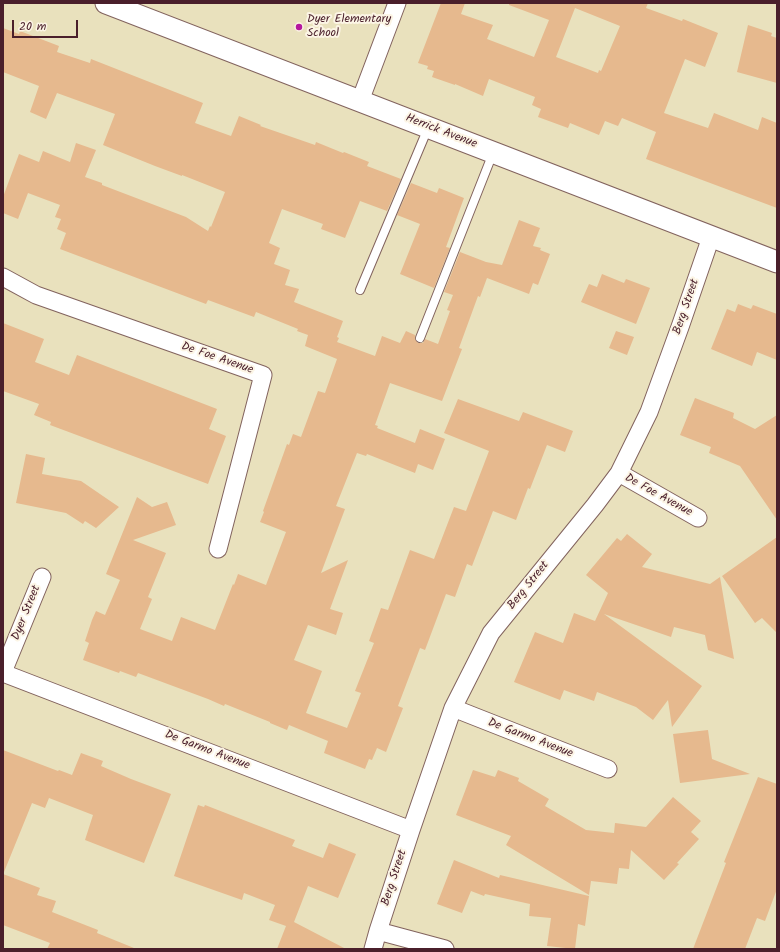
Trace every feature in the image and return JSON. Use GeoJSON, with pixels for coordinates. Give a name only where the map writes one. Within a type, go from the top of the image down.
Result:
{"type":"FeatureCollection","features":[{"type":"Feature","properties":{"kind":"street","name":"Herrick Avenue"},"geometry":{"type":"LineString","coordinates":[[106,3],[777,262]]}},
{"type":"Feature","properties":{"kind":"street"},"geometry":{"type":"LineString","coordinates":[[360,101],[397,3]]}},
{"type":"Feature","properties":{"kind":"street","name":"Berg Street"},"geometry":{"type":"LineString","coordinates":[[373,949],[411,830],[453,708],[491,633],[619,473],[649,412],[711,237]]}},
{"type":"Feature","properties":{"kind":"street","name":"De Foe Avenue"},"geometry":{"type":"LineString","coordinates":[[3,278],[36,295],[263,375],[218,549]]}},
{"type":"Feature","properties":{"kind":"street","name":"De Foe Avenue"},"geometry":{"type":"LineString","coordinates":[[619,473],[698,518]]}},
{"type":"Feature","properties":{"kind":"street","name":"Dyer Street"},"geometry":{"type":"LineString","coordinates":[[3,672],[42,577]]}},
{"type":"Feature","properties":{"kind":"street","name":"De Garmo Avenue"},"geometry":{"type":"LineString","coordinates":[[3,672],[411,830]]}},
{"type":"Feature","properties":{"kind":"street","name":"De Garmo Avenue"},"geometry":{"type":"LineString","coordinates":[[453,708],[608,769]]}},
{"type":"Feature","properties":{"kind":"street"},"geometry":{"type":"LineString","coordinates":[[378,931],[445,949]]}},
{"type":"Feature","properties":{"kind":"lane"},"geometry":{"type":"LineString","coordinates":[[360,290],[428,128]]}},
{"type":"Feature","properties":{"kind":"lane"},"geometry":{"type":"LineString","coordinates":[[420,338],[493,152]]}},
{"type":"Feature","properties":{"kind":"building"},"geometry":{"type":"Polygon","coordinates":[[[441,3],[465,3],[461,14],[493,25],[487,39],[534,57],[549,20],[509,5],[509,3],[648,3],[646,8],[682,21],[683,19],[718,33],[705,67],[685,59],[664,113],[708,128],[714,113],[758,130],[762,117],[777,123],[777,208],[646,159],[656,132],[622,118],[618,126],[605,121],[599,135],[570,123],[568,128],[538,117],[541,109],[532,105],[535,97],[489,79],[483,96],[455,84],[432,77],[434,71],[427,69],[428,66],[418,63],[441,3]],[[575,8],[556,57],[598,73],[599,70],[601,71],[620,26],[575,8]]]}},
{"type":"Feature","properties":{"kind":"building"},"geometry":{"type":"Polygon","coordinates":[[[748,25],[772,33],[771,36],[777,38],[777,83],[737,72],[748,25]]]}},
{"type":"Feature","properties":{"kind":"building"},"geometry":{"type":"Polygon","coordinates":[[[3,28],[19,34],[20,31],[59,46],[57,52],[90,63],[91,59],[203,103],[195,123],[231,136],[239,116],[261,125],[260,126],[315,145],[316,142],[343,153],[344,152],[369,162],[367,166],[401,179],[387,211],[360,201],[345,238],[321,229],[323,224],[282,209],[269,243],[280,248],[274,264],[290,270],[285,285],[299,289],[294,302],[343,321],[337,337],[339,338],[337,342],[375,356],[382,336],[400,343],[406,331],[415,335],[415,339],[418,343],[423,343],[425,339],[438,344],[450,311],[447,310],[453,295],[444,292],[460,252],[486,262],[502,265],[519,220],[540,228],[533,246],[541,248],[540,250],[550,254],[538,285],[533,283],[529,294],[487,278],[480,297],[478,296],[459,348],[462,349],[442,401],[390,383],[375,425],[378,426],[377,428],[415,443],[420,429],[445,439],[433,470],[418,464],[415,473],[367,454],[366,456],[357,453],[336,506],[345,509],[321,573],[348,560],[330,609],[343,613],[336,635],[308,625],[294,660],[322,671],[306,713],[347,728],[361,693],[355,691],[374,643],[369,641],[381,608],[388,610],[410,550],[434,559],[454,507],[466,511],[489,451],[444,433],[458,399],[519,421],[523,412],[573,431],[565,452],[547,445],[516,520],[493,511],[472,566],[467,564],[455,597],[446,594],[425,650],[420,648],[398,706],[403,708],[386,752],[377,748],[372,760],[369,759],[365,769],[324,753],[328,741],[289,725],[287,730],[225,704],[224,706],[138,673],[136,677],[120,671],[119,673],[83,660],[89,643],[85,641],[96,611],[105,615],[120,580],[106,574],[137,497],[152,507],[167,502],[176,525],[133,540],[166,553],[148,597],[152,599],[140,629],[172,641],[181,617],[215,630],[238,574],[266,585],[286,532],[260,522],[264,512],[263,511],[287,444],[289,445],[293,434],[301,437],[318,391],[325,393],[337,359],[305,346],[308,335],[297,331],[298,329],[256,312],[254,317],[208,300],[206,304],[60,249],[66,233],[57,229],[61,219],[55,217],[60,205],[28,193],[18,219],[3,213],[3,197],[19,154],[39,162],[43,151],[70,162],[76,143],[96,150],[85,177],[186,217],[208,231],[225,192],[103,145],[115,114],[57,93],[46,119],[30,112],[39,86],[3,72],[3,28]]]}},
{"type":"Feature","properties":{"kind":"building"},"geometry":{"type":"Polygon","coordinates":[[[411,183],[437,193],[439,188],[464,198],[446,247],[450,248],[434,288],[400,274],[420,224],[397,215],[411,183]]]}},
{"type":"Feature","properties":{"kind":"building"},"geometry":{"type":"Polygon","coordinates":[[[602,274],[624,283],[626,279],[650,288],[636,324],[581,302],[589,284],[597,287],[602,274]]]}},
{"type":"Feature","properties":{"kind":"building"},"geometry":{"type":"Polygon","coordinates":[[[738,304],[751,309],[753,305],[777,314],[777,360],[757,352],[752,366],[711,349],[727,309],[735,312],[738,304]]]}},
{"type":"Feature","properties":{"kind":"building"},"geometry":{"type":"Polygon","coordinates":[[[3,323],[44,339],[35,362],[69,375],[77,355],[217,409],[209,429],[226,436],[208,484],[50,425],[51,422],[34,415],[39,404],[3,391],[3,323]]]}},
{"type":"Feature","properties":{"kind":"building"},"geometry":{"type":"Polygon","coordinates":[[[616,331],[634,337],[627,355],[609,348],[616,331]]]}},
{"type":"Feature","properties":{"kind":"building"},"geometry":{"type":"Polygon","coordinates":[[[695,398],[734,413],[733,418],[755,429],[777,415],[777,520],[740,466],[709,453],[711,447],[680,435],[695,398]]]}},
{"type":"Feature","properties":{"kind":"building"},"geometry":{"type":"Polygon","coordinates":[[[26,454],[45,458],[42,474],[81,481],[119,507],[96,528],[85,521],[83,524],[66,513],[16,503],[26,454]]]}},
{"type":"Feature","properties":{"kind":"building"},"geometry":{"type":"Polygon","coordinates":[[[627,534],[652,554],[642,567],[710,584],[720,577],[734,659],[708,650],[705,635],[674,627],[671,637],[604,614],[702,686],[672,727],[668,700],[653,720],[636,707],[597,692],[594,701],[564,690],[560,700],[514,682],[535,632],[563,643],[574,613],[595,621],[608,593],[586,575],[617,538],[621,541],[627,534]]]}},
{"type":"Feature","properties":{"kind":"building"},"geometry":{"type":"Polygon","coordinates":[[[777,537],[777,633],[762,618],[755,623],[722,576],[777,537]]]}},
{"type":"Feature","properties":{"kind":"building"},"geometry":{"type":"Polygon","coordinates":[[[708,730],[712,759],[750,774],[680,783],[673,734],[708,730]]]}},
{"type":"Feature","properties":{"kind":"building"},"geometry":{"type":"Polygon","coordinates":[[[3,750],[72,775],[81,753],[103,761],[101,766],[171,794],[144,863],[85,840],[93,815],[49,798],[45,808],[32,803],[4,872],[3,750]]]}},
{"type":"Feature","properties":{"kind":"building"},"geometry":{"type":"Polygon","coordinates":[[[473,770],[495,777],[498,770],[519,778],[518,781],[549,799],[545,806],[586,830],[614,833],[615,823],[646,827],[673,797],[701,821],[691,832],[699,839],[664,880],[631,850],[629,869],[619,868],[617,884],[591,881],[589,895],[506,845],[511,836],[456,815],[473,770]]]}},
{"type":"Feature","properties":{"kind":"building"},"geometry":{"type":"Polygon","coordinates":[[[758,777],[777,784],[777,889],[765,921],[757,918],[745,949],[693,949],[726,863],[724,862],[758,777]]]}},
{"type":"Feature","properties":{"kind":"building"},"geometry":{"type":"Polygon","coordinates":[[[198,805],[204,807],[205,805],[295,840],[292,846],[323,858],[329,843],[356,854],[338,898],[308,886],[294,922],[346,949],[277,949],[286,926],[269,920],[275,905],[244,893],[242,900],[174,876],[198,805]]]}},
{"type":"Feature","properties":{"kind":"building"},"geometry":{"type":"Polygon","coordinates":[[[454,860],[499,878],[500,875],[589,896],[585,926],[578,924],[575,949],[547,946],[551,918],[529,916],[530,904],[485,894],[484,896],[471,891],[462,913],[437,904],[454,860]]]}},
{"type":"Feature","properties":{"kind":"building"},"geometry":{"type":"Polygon","coordinates":[[[3,874],[40,888],[37,895],[56,901],[52,912],[98,930],[97,933],[134,948],[47,949],[50,943],[3,925],[3,874]]]}},
{"type":"Feature","properties":{"kind":"place","name":"Dyer Elementary School"},"geometry":{"type":"Point","coordinates":[299,27]}}]}
